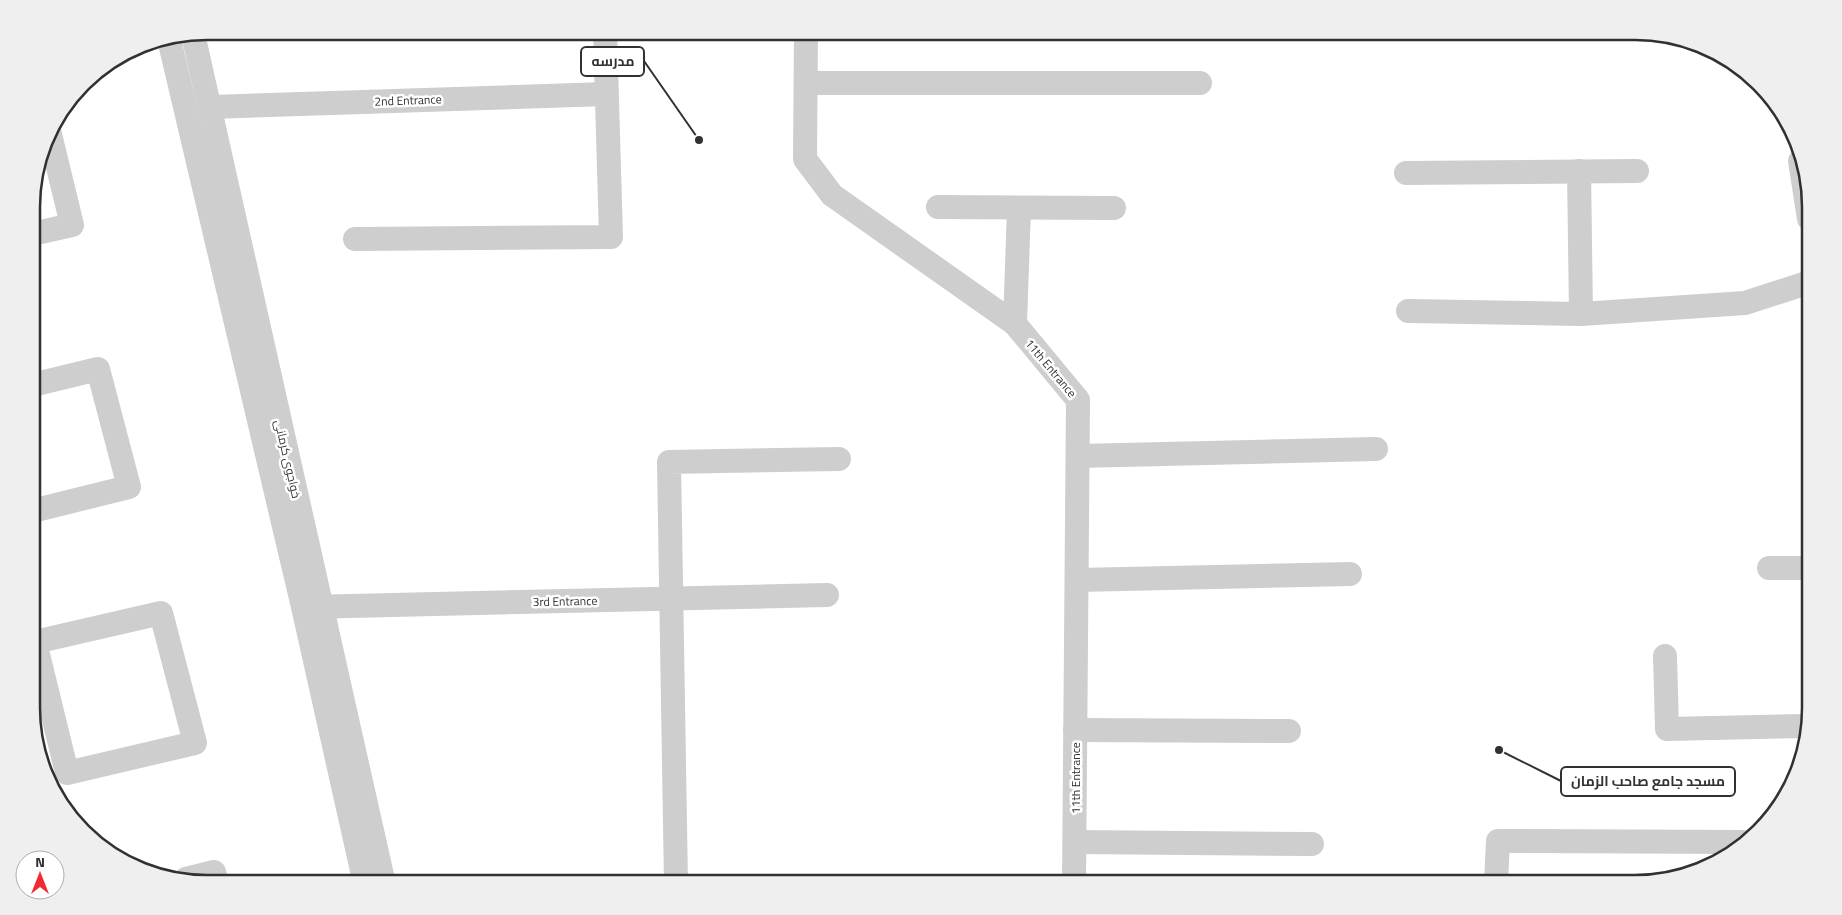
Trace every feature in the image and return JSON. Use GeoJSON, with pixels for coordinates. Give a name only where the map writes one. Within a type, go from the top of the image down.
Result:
{"type":"FeatureCollection","features":[{"type":"Feature","properties":{"kind":"street","name":"خواجوی کرمانی"},"geometry":{"type":"LineString","coordinates":[[194,40],[210,107],[312,607],[363,875]]}},
{"type":"Feature","properties":{"kind":"street"},"geometry":{"type":"LineString","coordinates":[[355,239],[611,237],[604,40]]}},
{"type":"Feature","properties":{"kind":"street","name":"11th Entrance"},"geometry":{"type":"LineString","coordinates":[[806,40],[805,159],[832,195],[1015,324],[1078,400],[1074,875]]}},
{"type":"Feature","properties":{"kind":"street","name":"خواجوی کرمانی"},"geometry":{"type":"LineString","coordinates":[[170,44],[382,875]]}},
{"type":"Feature","properties":{"kind":"street"},"geometry":{"type":"LineString","coordinates":[[806,83],[1200,83]]}},
{"type":"Feature","properties":{"kind":"street","name":"2nd Entrance"},"geometry":{"type":"LineString","coordinates":[[210,107],[606,94]]}},
{"type":"Feature","properties":{"kind":"street"},"geometry":{"type":"LineString","coordinates":[[40,232],[72,225],[53,144]]}},
{"type":"Feature","properties":{"kind":"street"},"geometry":{"type":"LineString","coordinates":[[1579,171],[1581,314]]}},
{"type":"Feature","properties":{"kind":"street"},"geometry":{"type":"LineString","coordinates":[[1406,173],[1637,171]]}},
{"type":"Feature","properties":{"kind":"street"},"geometry":{"type":"LineString","coordinates":[[938,207],[1114,208]]}},
{"type":"Feature","properties":{"kind":"street"},"geometry":{"type":"LineString","coordinates":[[1015,324],[1019,208]]}},
{"type":"Feature","properties":{"kind":"street"},"geometry":{"type":"LineString","coordinates":[[1408,311],[1581,314],[1745,303],[1802,285]]}},
{"type":"Feature","properties":{"kind":"street"},"geometry":{"type":"LineString","coordinates":[[40,383],[98,369],[129,487],[40,509]]}},
{"type":"Feature","properties":{"kind":"street"},"geometry":{"type":"LineString","coordinates":[[1078,456],[1376,449]]}},
{"type":"Feature","properties":{"kind":"street"},"geometry":{"type":"LineString","coordinates":[[676,875],[668,462],[839,459]]}},
{"type":"Feature","properties":{"kind":"street"},"geometry":{"type":"LineString","coordinates":[[1769,568],[1802,568]]}},
{"type":"Feature","properties":{"kind":"street"},"geometry":{"type":"LineString","coordinates":[[1077,580],[1350,574]]}},
{"type":"Feature","properties":{"kind":"street","name":"3rd Entrance"},"geometry":{"type":"LineString","coordinates":[[312,607],[827,595]]}},
{"type":"Feature","properties":{"kind":"street"},"geometry":{"type":"LineString","coordinates":[[40,641],[161,613],[195,743],[67,773],[41,708]]}},
{"type":"Feature","properties":{"kind":"street"},"geometry":{"type":"LineString","coordinates":[[1664,656],[1666,729],[1801,726]]}},
{"type":"Feature","properties":{"kind":"street"},"geometry":{"type":"LineString","coordinates":[[1075,730],[1289,731]]}},
{"type":"Feature","properties":{"kind":"street"},"geometry":{"type":"LineString","coordinates":[[1496,875],[1498,841],[1735,842]]}},
{"type":"Feature","properties":{"kind":"street"},"geometry":{"type":"LineString","coordinates":[[1075,842],[1312,844]]}},
{"type":"Feature","properties":{"kind":"street"},"geometry":{"type":"LineString","coordinates":[[203,875],[214,872],[215,875]]}},
{"type":"Feature","properties":{"kind":"place","name":"مدرسه"},"geometry":{"type":"Point","coordinates":[699,140]}},
{"type":"Feature","properties":{"kind":"place","name":"مسجد جامع صاحب الزمان"},"geometry":{"type":"Point","coordinates":[1499,750]}}]}
